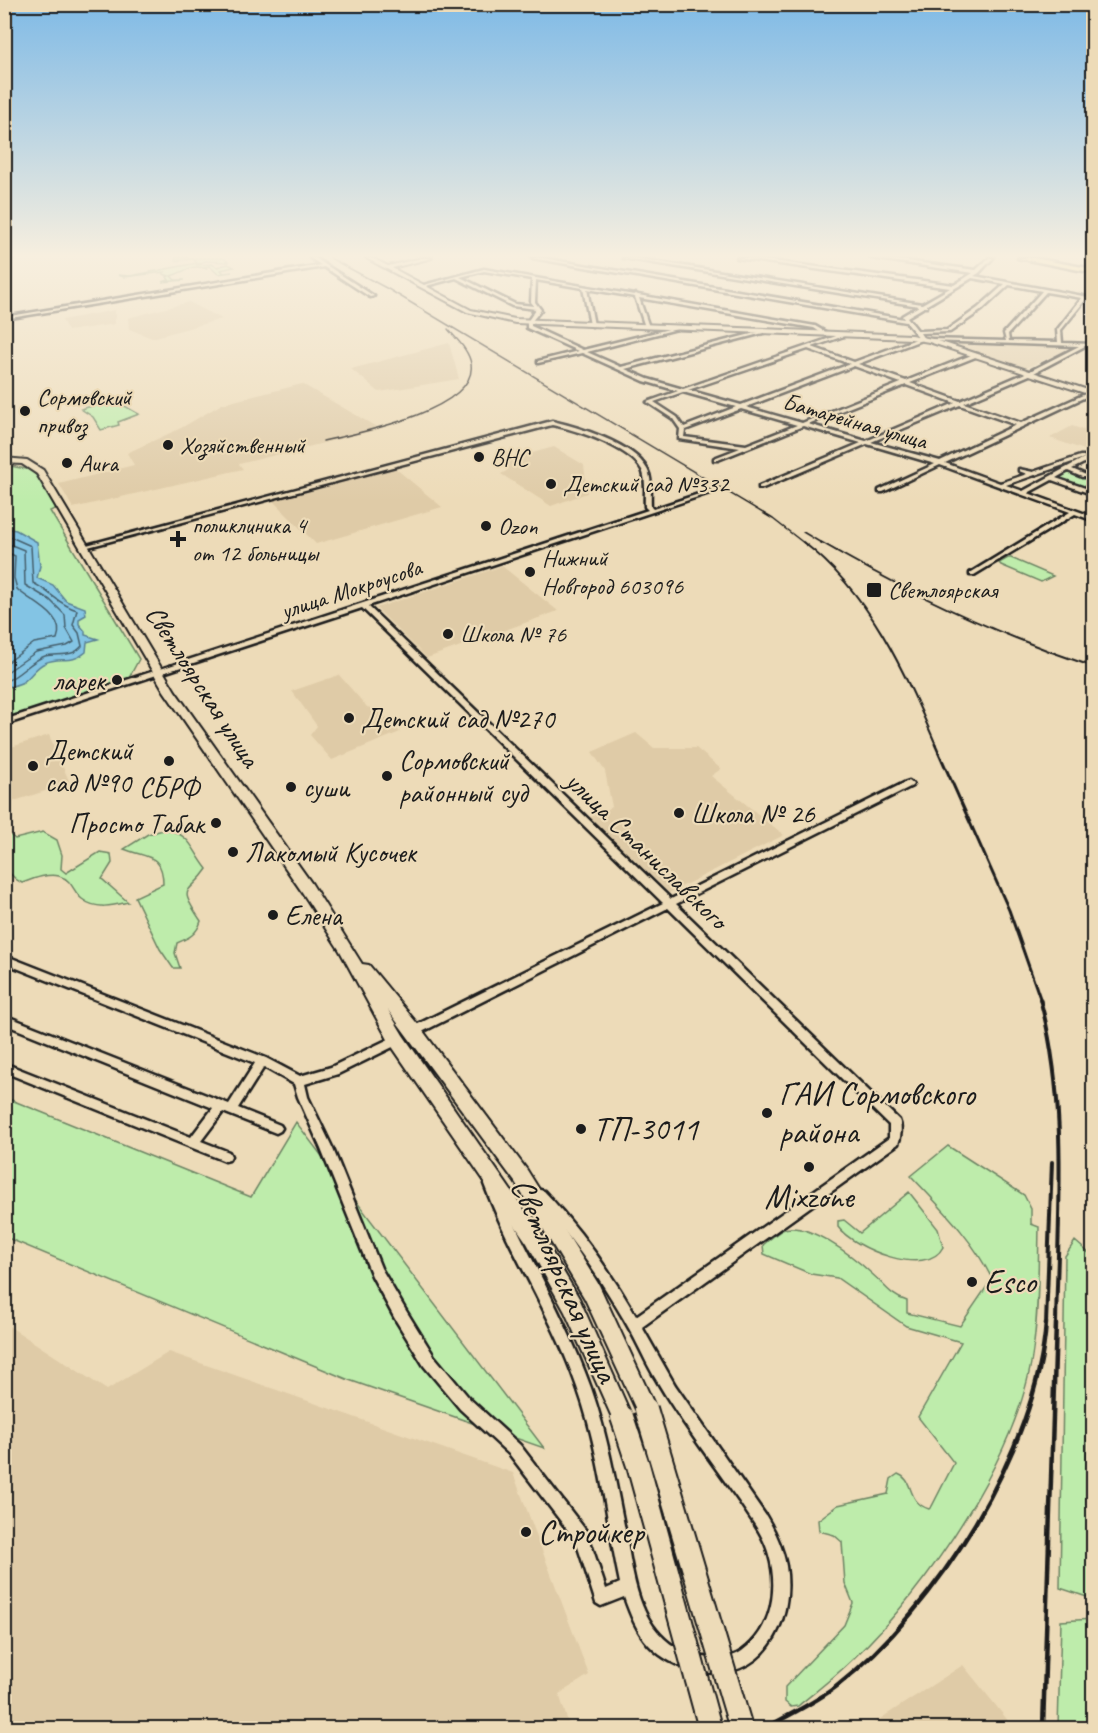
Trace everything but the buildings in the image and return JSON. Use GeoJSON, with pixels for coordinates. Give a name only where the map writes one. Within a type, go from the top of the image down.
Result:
{"type":"FeatureCollection","features":[{"type":"Feature","properties":{"kind":"main road","name":"Светлоярская улица"},"geometry":{"type":"LineString","coordinates":[[10,460],[30,464],[40,472],[160,673],[345,947]]}},
{"type":"Feature","properties":{"kind":"main road"},"geometry":{"type":"LineString","coordinates":[[345,947],[414,1031],[521,1176],[592,1292],[646,1409],[667,1473],[741,1728]]}},
{"type":"Feature","properties":{"kind":"main road"},"geometry":{"type":"LineString","coordinates":[[345,947],[397,1040],[533,1237],[572,1305],[622,1417],[638,1465],[710,1728]]}},
{"type":"Feature","properties":{"kind":"main road"},"geometry":{"type":"LineString","coordinates":[[397,1040],[414,1031]]}},
{"type":"Feature","properties":{"kind":"street","name":"Батарейная улица"},"geometry":{"type":"LineString","coordinates":[[556,339],[645,380],[939,463],[1094,519]]}},
{"type":"Feature","properties":{"kind":"street"},"geometry":{"type":"LineString","coordinates":[[540,362],[632,339]]}},
{"type":"Feature","properties":{"kind":"street"},"geometry":{"type":"LineString","coordinates":[[623,368],[735,339]]}},
{"type":"Feature","properties":{"kind":"street"},"geometry":{"type":"LineString","coordinates":[[748,447],[681,438],[683,429],[675,418],[650,402],[831,339]]}},
{"type":"Feature","properties":{"kind":"street"},"geometry":{"type":"LineString","coordinates":[[683,429],[856,364],[911,339]]}},
{"type":"Feature","properties":{"kind":"street"},"geometry":{"type":"LineString","coordinates":[[1059,339],[1059,344]]}},
{"type":"Feature","properties":{"kind":"street"},"geometry":{"type":"LineString","coordinates":[[930,340],[1008,340],[1094,345]]}},
{"type":"Feature","properties":{"kind":"street"},"geometry":{"type":"LineString","coordinates":[[930,340],[1092,393]]}},
{"type":"Feature","properties":{"kind":"street"},"geometry":{"type":"LineString","coordinates":[[761,487],[1030,373],[1084,345]]}},
{"type":"Feature","properties":{"kind":"street"},"geometry":{"type":"LineString","coordinates":[[808,347],[1020,425]]}},
{"type":"Feature","properties":{"kind":"street"},"geometry":{"type":"LineString","coordinates":[[717,459],[976,355]]}},
{"type":"Feature","properties":{"kind":"street"},"geometry":{"type":"LineString","coordinates":[[881,491],[1092,393]]}},
{"type":"Feature","properties":{"kind":"street"},"geometry":{"type":"LineString","coordinates":[[86,546],[552,423],[593,434],[639,461],[646,473],[648,507],[652,511]]}},
{"type":"Feature","properties":{"kind":"street"},"geometry":{"type":"LineString","coordinates":[[1022,494],[1092,456]]}},
{"type":"Feature","properties":{"kind":"street"},"geometry":{"type":"LineString","coordinates":[[1000,486],[1068,460],[1092,456]]}},
{"type":"Feature","properties":{"kind":"street"},"geometry":{"type":"LineString","coordinates":[[1067,469],[1084,476]]}},
{"type":"Feature","properties":{"kind":"street"},"geometry":{"type":"LineString","coordinates":[[1021,470],[1033,474]]}},
{"type":"Feature","properties":{"kind":"street"},"geometry":{"type":"LineString","coordinates":[[1052,478],[1094,493]]}},
{"type":"Feature","properties":{"kind":"street","name":"улица Мокроусова"},"geometry":{"type":"LineString","coordinates":[[4,723],[710,492]]}},
{"type":"Feature","properties":{"kind":"street"},"geometry":{"type":"LineString","coordinates":[[972,574],[1075,512]]}},
{"type":"Feature","properties":{"kind":"street","name":"улица Станиславского"},"geometry":{"type":"LineString","coordinates":[[363,605],[891,1117],[896,1129],[894,1140],[634,1325]]}},
{"type":"Feature","properties":{"kind":"street"},"geometry":{"type":"LineString","coordinates":[[414,1031],[909,784]]}},
{"type":"Feature","properties":{"kind":"street"},"geometry":{"type":"LineString","coordinates":[[4,958],[262,1061],[299,1082],[303,1097],[327,1149],[376,1272],[429,1361],[465,1404],[515,1449],[582,1537],[601,1598],[628,1588]]}},
{"type":"Feature","properties":{"kind":"street"},"geometry":{"type":"LineString","coordinates":[[4,1019],[276,1128]]}},
{"type":"Feature","properties":{"kind":"street"},"geometry":{"type":"LineString","coordinates":[[299,1082],[334,1071],[397,1040]]}},
{"type":"Feature","properties":{"kind":"street"},"geometry":{"type":"LineString","coordinates":[[193,1143],[226,1108],[262,1061]]}},
{"type":"Feature","properties":{"kind":"street"},"geometry":{"type":"LineString","coordinates":[[4,1067],[225,1156]]}},
{"type":"Feature","properties":{"kind":"street","name":"Светлоярская улица"},"geometry":{"type":"LineString","coordinates":[[485,1170],[498,1205],[566,1341],[585,1390],[601,1444],[628,1588],[637,1613],[649,1633],[662,1648],[682,1660],[704,1665],[729,1664],[746,1658],[763,1643],[773,1625],[779,1603],[781,1583],[779,1563],[765,1529],[669,1388],[634,1325],[553,1208],[521,1176]]}},
{"type":"Feature","properties":{"kind":"shaded area"},"geometry":{"type":"Polygon","coordinates":[[[952,341],[1077,345],[1026,368],[958,346],[952,341]]]}},
{"type":"Feature","properties":{"kind":"shaded area"},"geometry":{"type":"Polygon","coordinates":[[[449,343],[459,379],[379,392],[351,369],[449,343]]]}},
{"type":"Feature","properties":{"kind":"shaded area"},"geometry":{"type":"Polygon","coordinates":[[[302,384],[380,429],[239,464],[243,469],[73,508],[59,484],[134,465],[127,453],[181,428],[222,404],[302,384]]]}},
{"type":"Feature","properties":{"kind":"shaded area"},"geometry":{"type":"Polygon","coordinates":[[[1072,426],[1093,433],[1093,453],[1050,438],[1072,426]]]}},
{"type":"Feature","properties":{"kind":"shaded area","name":"Детский сад №332"},"geometry":{"type":"Polygon","coordinates":[[[554,447],[584,465],[587,493],[551,506],[501,474],[508,470],[500,462],[554,447]]]}},
{"type":"Feature","properties":{"kind":"shaded area"},"geometry":{"type":"Polygon","coordinates":[[[395,468],[442,507],[316,544],[273,501],[395,468]]]}},
{"type":"Feature","properties":{"kind":"shaded area","name":"Школа № 76"},"geometry":{"type":"Polygon","coordinates":[[[502,566],[558,611],[427,658],[376,608],[502,566]]]}},
{"type":"Feature","properties":{"kind":"shaded area","name":"Детский сад №270"},"geometry":{"type":"Polygon","coordinates":[[[339,675],[367,707],[379,710],[400,732],[332,760],[310,735],[317,726],[292,691],[339,675]]]}},
{"type":"Feature","properties":{"kind":"shaded area","name":"Школа № 26"},"geometry":{"type":"Polygon","coordinates":[[[636,733],[654,748],[696,748],[721,769],[711,776],[784,835],[667,894],[589,818],[612,807],[605,771],[592,752],[636,733]]]}},
{"type":"Feature","properties":{"kind":"shaded area","name":"Детский сад №90"},"geometry":{"type":"Polygon","coordinates":[[[49,735],[70,783],[5,804],[5,749],[49,735]]]}},
{"type":"Feature","properties":{"kind":"shaded area"},"geometry":{"type":"Polygon","coordinates":[[[4,1323],[107,1390],[169,1352],[513,1473],[589,1675],[559,1694],[570,1728],[5,1728],[4,1323]]]}},
{"type":"Feature","properties":{"kind":"shaded area"},"geometry":{"type":"Polygon","coordinates":[[[963,1665],[1014,1728],[866,1728],[963,1665]]]}},
{"type":"Feature","properties":{"kind":"green space"},"geometry":{"type":"Polygon","coordinates":[[[114,400],[139,414],[118,422],[119,425],[101,430],[93,417],[81,409],[114,400]]]}},
{"type":"Feature","properties":{"kind":"green space"},"geometry":{"type":"Polygon","coordinates":[[[4,465],[32,470],[59,507],[50,511],[139,659],[129,678],[5,719],[4,465]]]}},
{"type":"Feature","properties":{"kind":"green space"},"geometry":{"type":"Polygon","coordinates":[[[1068,471],[1084,476],[1093,474],[1093,489],[1087,490],[1060,478],[1068,471]]]}},
{"type":"Feature","properties":{"kind":"green space"},"geometry":{"type":"Polygon","coordinates":[[[1008,558],[1053,576],[1041,582],[999,563],[1008,558]]]}},
{"type":"Feature","properties":{"kind":"green space"},"geometry":{"type":"Polygon","coordinates":[[[167,829],[176,832],[191,844],[207,869],[188,891],[189,901],[201,921],[192,935],[177,943],[175,953],[180,968],[173,968],[160,949],[135,897],[163,884],[160,867],[152,858],[124,849],[148,834],[167,829]]]}},
{"type":"Feature","properties":{"kind":"green space"},"geometry":{"type":"Polygon","coordinates":[[[5,831],[15,839],[43,832],[57,840],[62,855],[61,869],[66,873],[100,852],[111,854],[112,863],[102,879],[128,902],[110,906],[93,905],[82,899],[67,880],[55,875],[22,883],[10,873],[5,861],[5,831]]]}},
{"type":"Feature","properties":{"kind":"green space"},"geometry":{"type":"Polygon","coordinates":[[[4,1097],[251,1197],[296,1122],[544,1448],[349,1380],[5,1237],[4,1097]]]}},
{"type":"Feature","properties":{"kind":"green space"},"geometry":{"type":"Polygon","coordinates":[[[948,1146],[1024,1195],[1031,1209],[1031,1224],[1039,1227],[1036,1320],[1025,1390],[1010,1432],[990,1474],[966,1516],[911,1595],[882,1630],[853,1659],[798,1706],[791,1707],[785,1702],[785,1687],[844,1625],[853,1603],[845,1583],[842,1542],[834,1535],[819,1531],[818,1520],[838,1505],[888,1494],[891,1479],[898,1474],[907,1481],[922,1506],[929,1509],[932,1506],[954,1463],[918,1417],[961,1342],[906,1326],[837,1278],[811,1274],[764,1254],[763,1245],[782,1230],[792,1228],[816,1235],[853,1258],[892,1293],[907,1301],[907,1313],[960,1326],[992,1279],[966,1237],[911,1176],[948,1146]]]}},
{"type":"Feature","properties":{"kind":"green space"},"geometry":{"type":"Polygon","coordinates":[[[909,1192],[938,1229],[943,1247],[935,1256],[922,1260],[890,1257],[858,1243],[838,1227],[838,1221],[844,1220],[860,1233],[909,1192]]]}},
{"type":"Feature","properties":{"kind":"green space"},"geometry":{"type":"Polygon","coordinates":[[[1075,1241],[1090,1254],[1086,1504],[1094,1510],[1094,1590],[1090,1598],[1060,1588],[1065,1256],[1075,1241]]]}},
{"type":"Feature","properties":{"kind":"green space"},"geometry":{"type":"Polygon","coordinates":[[[1093,1619],[1093,1728],[1058,1728],[1061,1621],[1093,1619]]]}},
{"type":"Feature","properties":{"kind":"water"},"geometry":{"type":"Polygon","coordinates":[[[5,528],[16,530],[37,542],[40,566],[37,578],[53,585],[66,601],[85,608],[86,615],[79,619],[79,624],[85,631],[85,635],[98,639],[87,642],[86,652],[81,656],[45,663],[23,682],[5,688],[5,528]]]}},
{"type":"Feature","properties":{"kind":"railway"},"geometry":{"type":"LineString","coordinates":[[323,441],[386,426],[412,417],[436,407],[455,394],[468,380],[471,364],[465,349],[456,339]]}},
{"type":"Feature","properties":{"kind":"railway"},"geometry":{"type":"LineString","coordinates":[[471,339],[773,519],[805,544]]}},
{"type":"Feature","properties":{"kind":"railway"},"geometry":{"type":"LineString","coordinates":[[803,532],[823,544]]}},
{"type":"Feature","properties":{"kind":"railway"},"geometry":{"type":"LineString","coordinates":[[803,542],[827,562],[866,609],[898,662],[936,745]]}},
{"type":"Feature","properties":{"kind":"railway"},"geometry":{"type":"LineString","coordinates":[[821,542],[887,579],[954,612],[1058,655],[1094,667]]}},
{"type":"Feature","properties":{"kind":"railway"},"geometry":{"type":"LineString","coordinates":[[935,744],[1009,910],[1041,1001]]}},
{"type":"Feature","properties":{"kind":"railway"},"geometry":{"type":"LineString","coordinates":[[1040,999],[1055,1079],[1058,1120],[1060,1161],[1056,1324]]}},
{"type":"Feature","properties":{"kind":"railway"},"geometry":{"type":"LineString","coordinates":[[1046,1324],[1052,1162]]}},
{"type":"Feature","properties":{"kind":"railway"},"geometry":{"type":"LineString","coordinates":[[766,1728],[837,1686],[874,1653],[911,1614],[945,1570],[976,1523],[1002,1473],[1024,1422],[1039,1372],[1046,1323]]}},
{"type":"Feature","properties":{"kind":"railway"},"geometry":{"type":"LineString","coordinates":[[1043,1728],[1056,1323]]}},
{"type":"Feature","properties":{"kind":"place","name":"Сормовский привоз"},"geometry":{"type":"Point","coordinates":[25,411]}},
{"type":"Feature","properties":{"kind":"place","name":"Хозяйственный"},"geometry":{"type":"Point","coordinates":[168,445]}},
{"type":"Feature","properties":{"kind":"place","name":"ВНС"},"geometry":{"type":"Point","coordinates":[479,457]}},
{"type":"Feature","properties":{"kind":"place","name":"Aura"},"geometry":{"type":"Point","coordinates":[67,463]}},
{"type":"Feature","properties":{"kind":"place","name":"Детский сад №332"},"geometry":{"type":"Point","coordinates":[551,484]}},
{"type":"Feature","properties":{"kind":"place","name":"Ozon"},"geometry":{"type":"Point","coordinates":[486,526]}},
{"type":"Feature","properties":{"kind":"place","name":"поликлиника 4 от 12 больницы"},"geometry":{"type":"Point","coordinates":[178,539]}},
{"type":"Feature","properties":{"kind":"place","name":"Нижний Новгород 603096"},"geometry":{"type":"Point","coordinates":[530,572]}},
{"type":"Feature","properties":{"kind":"place","name":"Светлоярская"},"geometry":{"type":"Point","coordinates":[874,590]}},
{"type":"Feature","properties":{"kind":"place","name":"Школа № 76"},"geometry":{"type":"Point","coordinates":[448,634]}},
{"type":"Feature","properties":{"kind":"place","name":"ларек"},"geometry":{"type":"Point","coordinates":[117,680]}},
{"type":"Feature","properties":{"kind":"place","name":"Детский сад №270"},"geometry":{"type":"Point","coordinates":[349,718]}},
{"type":"Feature","properties":{"kind":"place","name":"СБРФ"},"geometry":{"type":"Point","coordinates":[169,761]}},
{"type":"Feature","properties":{"kind":"place","name":"Детский сад №90"},"geometry":{"type":"Point","coordinates":[33,766]}},
{"type":"Feature","properties":{"kind":"place","name":"Сормовский районный суд"},"geometry":{"type":"Point","coordinates":[387,776]}},
{"type":"Feature","properties":{"kind":"place","name":"суши"},"geometry":{"type":"Point","coordinates":[291,787]}},
{"type":"Feature","properties":{"kind":"place","name":"Школа № 26"},"geometry":{"type":"Point","coordinates":[679,813]}},
{"type":"Feature","properties":{"kind":"place","name":"Просто Табак"},"geometry":{"type":"Point","coordinates":[216,823]}},
{"type":"Feature","properties":{"kind":"place","name":"Лакомый Кусочек"},"geometry":{"type":"Point","coordinates":[233,852]}},
{"type":"Feature","properties":{"kind":"place","name":"Елена"},"geometry":{"type":"Point","coordinates":[273,915]}},
{"type":"Feature","properties":{"kind":"place","name":"ГАИ Сормовского района"},"geometry":{"type":"Point","coordinates":[767,1113]}},
{"type":"Feature","properties":{"kind":"place","name":"ТП-3011"},"geometry":{"type":"Point","coordinates":[581,1129]}},
{"type":"Feature","properties":{"kind":"place","name":"Mixzone"},"geometry":{"type":"Point","coordinates":[809,1167]}},
{"type":"Feature","properties":{"kind":"place","name":"Esco"},"geometry":{"type":"Point","coordinates":[972,1282]}},
{"type":"Feature","properties":{"kind":"place","name":"Стройкер"},"geometry":{"type":"Point","coordinates":[526,1532]}}]}
